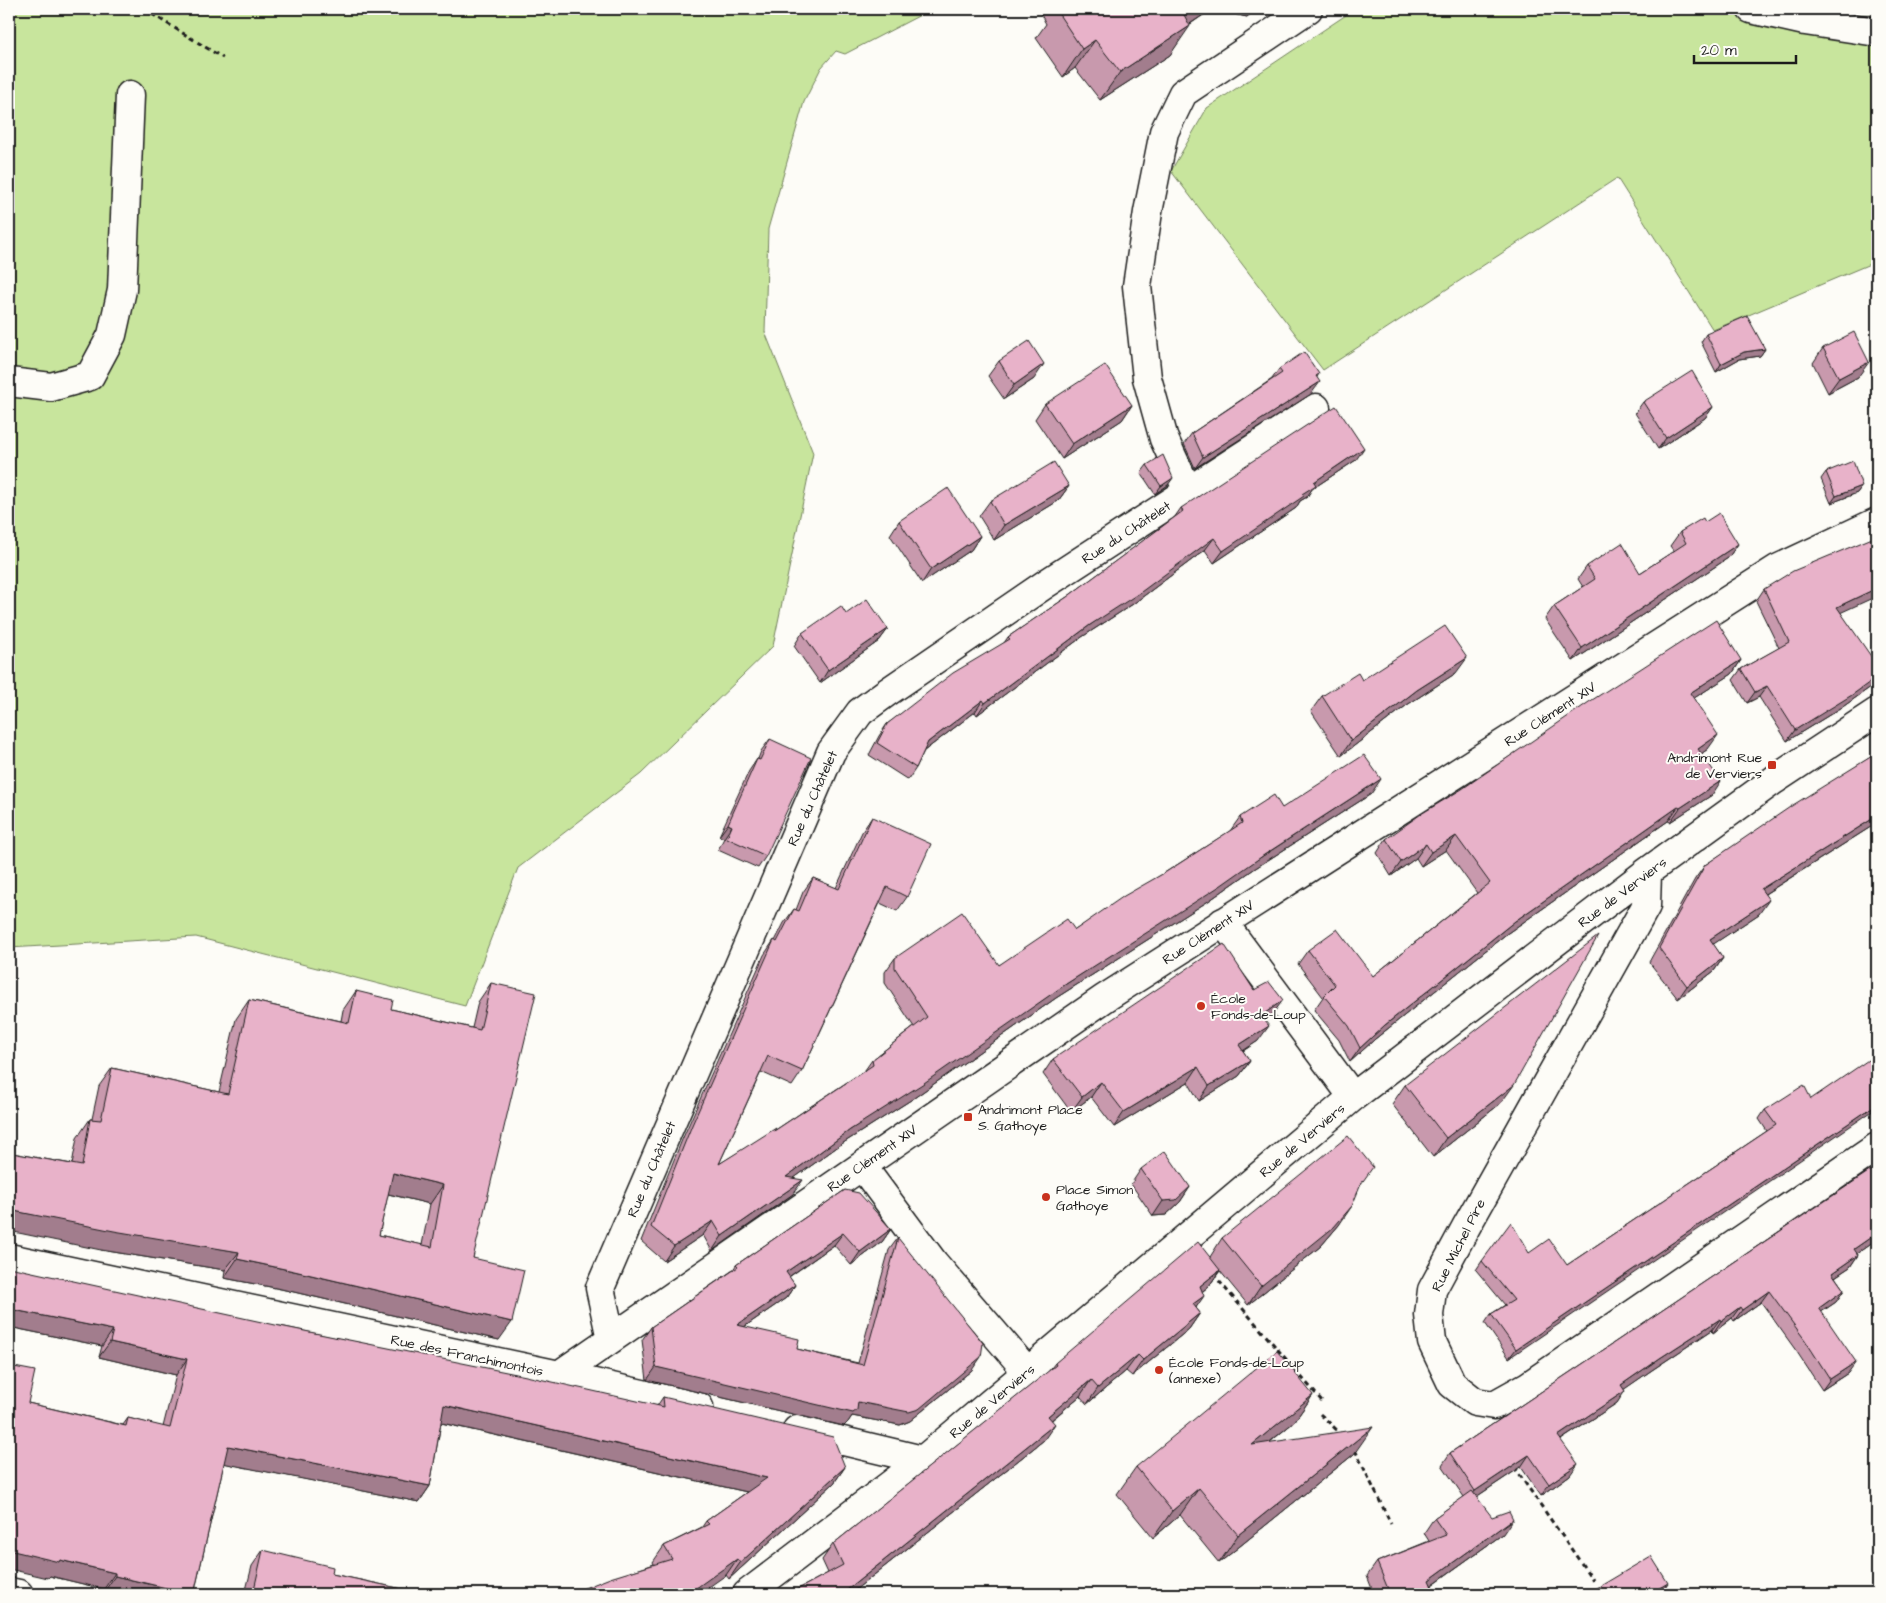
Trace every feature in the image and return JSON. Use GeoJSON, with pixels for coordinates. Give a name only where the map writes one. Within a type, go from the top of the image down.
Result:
{"type":"FeatureCollection","features":[{"type":"Feature","properties":{"kind":"street"},"geometry":{"type":"LineString","coordinates":[[1188,491],[1164,439],[1147,378],[1137,286],[1148,212],[1164,132],[1183,93],[1308,9]]}},
{"type":"Feature","properties":{"kind":"street"},"geometry":{"type":"LineString","coordinates":[[1751,9],[1805,22],[1877,32]]}},
{"type":"Feature","properties":{"kind":"street"},"geometry":{"type":"LineString","coordinates":[[9,382],[51,387],[90,376],[112,335],[122,290],[130,95]]}},
{"type":"Feature","properties":{"kind":"street","name":"Rue du Châtelet"},"geometry":{"type":"LineString","coordinates":[[611,1339],[600,1288],[831,752],[860,712],[1048,584],[1316,408]]}},
{"type":"Feature","properties":{"kind":"street","name":"Rue Clément XIV"},"geometry":{"type":"LineString","coordinates":[[559,1375],[1105,998],[1777,569],[1877,522]]}},
{"type":"Feature","properties":{"kind":"street","name":"Rue de Verviers"},"geometry":{"type":"LineString","coordinates":[[747,1594],[923,1460],[1026,1371],[1353,1097],[1647,872],[1774,780],[1877,712]]}},
{"type":"Feature","properties":{"kind":"street","name":"Rue Michel Pire"},"geometry":{"type":"LineString","coordinates":[[1647,872],[1646,906],[1432,1290],[1429,1316],[1432,1342],[1452,1384],[1475,1402],[1494,1405],[1528,1386],[1877,1147]]}},
{"type":"Feature","properties":{"kind":"street"},"geometry":{"type":"LineString","coordinates":[[1223,922],[1353,1097]]}},
{"type":"Feature","properties":{"kind":"street"},"geometry":{"type":"LineString","coordinates":[[862,1166],[934,1263],[1026,1371]]}},
{"type":"Feature","properties":{"kind":"street","name":"Rue des Franchimontois"},"geometry":{"type":"LineString","coordinates":[[9,1258],[559,1375],[722,1413]]}},
{"type":"Feature","properties":{"kind":"street"},"geometry":{"type":"LineString","coordinates":[[770,1424],[923,1460]]}},
{"type":"Feature","properties":{"kind":"street"},"geometry":{"type":"LineString","coordinates":[[9,1592],[19,1594]]}},
{"type":"Feature","properties":{"kind":"path"},"geometry":{"type":"LineString","coordinates":[[144,9],[224,58]]}},
{"type":"Feature","properties":{"kind":"path"},"geometry":{"type":"LineString","coordinates":[[1210,1271],[1322,1401]]}},
{"type":"Feature","properties":{"kind":"path"},"geometry":{"type":"LineString","coordinates":[[1320,1414],[1345,1438]]}},
{"type":"Feature","properties":{"kind":"path"},"geometry":{"type":"LineString","coordinates":[[1351,1444],[1390,1524]]}},
{"type":"Feature","properties":{"kind":"path"},"geometry":{"type":"LineString","coordinates":[[1513,1466],[1593,1580]]}},
{"type":"Feature","properties":{"kind":"green space"},"geometry":{"type":"Polygon","coordinates":[[[9,9],[932,9],[845,54],[836,51],[821,68],[804,102],[768,229],[765,332],[813,453],[773,646],[641,774],[518,868],[465,1006],[196,937],[9,948],[9,9]]]}},
{"type":"Feature","properties":{"kind":"green space"},"geometry":{"type":"Polygon","coordinates":[[[1355,9],[1704,9],[1877,42],[1877,261],[1713,330],[1617,178],[1323,370],[1171,171],[1207,108],[1355,9]]]}},
{"type":"Feature","properties":{"kind":"green space"},"geometry":{"type":"Polygon","coordinates":[[[1819,9],[1877,9],[1877,13],[1826,10],[1819,9]]]}},
{"type":"Feature","properties":{"kind":"building"},"geometry":{"type":"Polygon","coordinates":[[[1190,9],[1183,13],[1190,26],[1120,72],[1095,40],[1082,49],[1056,10],[1190,9]]]}},
{"type":"Feature","properties":{"kind":"building"},"geometry":{"type":"Polygon","coordinates":[[[1747,316],[1765,349],[1744,352],[1721,364],[1706,334],[1747,316]]]}},
{"type":"Feature","properties":{"kind":"building"},"geometry":{"type":"Polygon","coordinates":[[[1854,332],[1869,362],[1839,378],[1823,348],[1854,332]]]}},
{"type":"Feature","properties":{"kind":"building"},"geometry":{"type":"Polygon","coordinates":[[[1029,341],[1044,364],[1014,385],[999,361],[1029,341]]]}},
{"type":"Feature","properties":{"kind":"building"},"geometry":{"type":"Polygon","coordinates":[[[1304,352],[1319,374],[1316,376],[1320,382],[1203,457],[1192,433],[1282,373],[1279,369],[1304,352]]]}},
{"type":"Feature","properties":{"kind":"building"},"geometry":{"type":"Polygon","coordinates":[[[1105,365],[1132,405],[1072,444],[1045,404],[1105,365]]]}},
{"type":"Feature","properties":{"kind":"building"},"geometry":{"type":"Polygon","coordinates":[[[1692,371],[1713,407],[1666,438],[1643,402],[1692,371]]]}},
{"type":"Feature","properties":{"kind":"building"},"geometry":{"type":"Polygon","coordinates":[[[1336,406],[1364,448],[1314,482],[1316,485],[1302,494],[1304,496],[1223,551],[1214,538],[1141,592],[1090,625],[985,703],[983,700],[928,742],[916,768],[877,743],[887,724],[953,673],[1010,639],[1008,637],[1067,597],[1183,511],[1181,508],[1336,406]]]}},
{"type":"Feature","properties":{"kind":"building"},"geometry":{"type":"Polygon","coordinates":[[[1163,455],[1173,478],[1161,486],[1147,465],[1163,455]]]}},
{"type":"Feature","properties":{"kind":"building"},"geometry":{"type":"Polygon","coordinates":[[[1853,461],[1862,486],[1836,496],[1826,472],[1853,461]]]}},
{"type":"Feature","properties":{"kind":"building"},"geometry":{"type":"Polygon","coordinates":[[[1054,462],[1069,486],[1004,525],[990,501],[1054,462]]]}},
{"type":"Feature","properties":{"kind":"building"},"geometry":{"type":"Polygon","coordinates":[[[948,488],[980,536],[931,569],[899,521],[948,488]]]}},
{"type":"Feature","properties":{"kind":"building"},"geometry":{"type":"Polygon","coordinates":[[[1719,513],[1738,544],[1582,648],[1554,606],[1595,579],[1587,566],[1622,543],[1640,573],[1686,543],[1680,532],[1703,518],[1705,522],[1719,513]]]}},
{"type":"Feature","properties":{"kind":"building"},"geometry":{"type":"Polygon","coordinates":[[[1877,536],[1877,588],[1837,607],[1877,665],[1877,677],[1852,695],[1795,730],[1767,686],[1755,692],[1741,669],[1789,642],[1764,589],[1793,571],[1877,536]]]}},
{"type":"Feature","properties":{"kind":"building"},"geometry":{"type":"Polygon","coordinates":[[[867,599],[888,629],[828,670],[802,633],[841,606],[846,614],[867,599]]]}},
{"type":"Feature","properties":{"kind":"building"},"geometry":{"type":"Polygon","coordinates":[[[1716,620],[1741,660],[1690,693],[1718,735],[1698,749],[1721,781],[1680,808],[1678,807],[1515,921],[1385,1025],[1360,1048],[1349,1026],[1324,996],[1335,985],[1308,950],[1337,929],[1373,976],[1490,883],[1456,836],[1431,852],[1426,844],[1401,862],[1386,839],[1589,702],[1716,620]]]}},
{"type":"Feature","properties":{"kind":"building"},"geometry":{"type":"Polygon","coordinates":[[[1445,626],[1467,658],[1417,690],[1351,741],[1322,696],[1358,673],[1362,680],[1445,626]]]}},
{"type":"Feature","properties":{"kind":"building"},"geometry":{"type":"Polygon","coordinates":[[[770,739],[811,758],[766,856],[727,838],[732,826],[728,824],[757,759],[760,760],[770,739]]]}},
{"type":"Feature","properties":{"kind":"building"},"geometry":{"type":"Polygon","coordinates":[[[1877,753],[1877,816],[1761,889],[1769,900],[1710,939],[1723,958],[1687,986],[1659,948],[1705,865],[1793,805],[1877,753]]]}},
{"type":"Feature","properties":{"kind":"building"},"geometry":{"type":"Polygon","coordinates":[[[1364,755],[1381,779],[1220,886],[1066,984],[924,1083],[850,1130],[786,1177],[803,1180],[722,1236],[713,1221],[674,1246],[651,1227],[692,1125],[774,940],[777,942],[794,909],[799,911],[813,878],[839,889],[872,817],[931,844],[907,897],[887,887],[802,1071],[768,1056],[719,1164],[776,1128],[774,1131],[873,1065],[872,1060],[927,1017],[895,968],[895,958],[962,912],[999,965],[1067,919],[1075,930],[1124,896],[1166,872],[1242,823],[1240,817],[1274,795],[1282,808],[1364,755]]]}},
{"type":"Feature","properties":{"kind":"building"},"geometry":{"type":"Polygon","coordinates":[[[1598,936],[1514,1085],[1446,1138],[1405,1085],[1598,936]]]}},
{"type":"Feature","properties":{"kind":"building","name":"École Fonds-de-Loup"},"geometry":{"type":"Polygon","coordinates":[[[1224,944],[1254,990],[1269,982],[1283,1000],[1261,1016],[1269,1026],[1239,1045],[1250,1061],[1209,1086],[1198,1067],[1124,1112],[1101,1082],[1082,1097],[1053,1059],[1224,944]]]}},
{"type":"Feature","properties":{"kind":"building"},"geometry":{"type":"Polygon","coordinates":[[[491,983],[536,993],[473,1258],[524,1270],[512,1322],[237,1259],[239,1252],[114,1231],[9,1210],[9,1156],[12,1153],[82,1166],[90,1119],[101,1120],[112,1068],[228,1094],[249,1000],[349,1023],[356,991],[393,1000],[391,1009],[480,1030],[491,983]],[[393,1173],[379,1235],[432,1247],[443,1185],[393,1173]]]}},
{"type":"Feature","properties":{"kind":"building"},"geometry":{"type":"Polygon","coordinates":[[[1877,1054],[1877,1104],[1516,1349],[1491,1314],[1514,1300],[1482,1261],[1511,1222],[1529,1253],[1549,1239],[1567,1265],[1776,1125],[1765,1110],[1804,1085],[1811,1099],[1877,1054]]]}},
{"type":"Feature","properties":{"kind":"building"},"geometry":{"type":"Polygon","coordinates":[[[1348,1136],[1373,1167],[1361,1184],[1352,1206],[1334,1227],[1261,1286],[1222,1238],[1348,1136]]]}},
{"type":"Feature","properties":{"kind":"building"},"geometry":{"type":"Polygon","coordinates":[[[1165,1151],[1190,1187],[1176,1200],[1163,1201],[1141,1169],[1165,1151]]]}},
{"type":"Feature","properties":{"kind":"building"},"geometry":{"type":"Polygon","coordinates":[[[1877,1166],[1877,1233],[1854,1249],[1858,1255],[1832,1273],[1844,1290],[1819,1308],[1856,1362],[1830,1379],[1805,1340],[1769,1291],[1742,1310],[1740,1307],[1721,1321],[1720,1319],[1660,1358],[1621,1385],[1625,1391],[1558,1436],[1578,1464],[1549,1484],[1529,1455],[1475,1491],[1450,1453],[1877,1166]]]}},
{"type":"Feature","properties":{"kind":"building"},"geometry":{"type":"Polygon","coordinates":[[[845,1190],[859,1193],[891,1229],[860,1252],[843,1233],[786,1272],[795,1285],[737,1325],[799,1339],[797,1349],[863,1365],[898,1238],[983,1343],[981,1357],[919,1409],[909,1412],[858,1402],[857,1410],[853,1413],[656,1367],[651,1327],[738,1267],[736,1265],[845,1190]]]}},
{"type":"Feature","properties":{"kind":"building"},"geometry":{"type":"Polygon","coordinates":[[[1198,1242],[1220,1270],[1200,1286],[1204,1296],[1193,1304],[1200,1313],[1143,1360],[1138,1355],[1098,1388],[1091,1380],[1048,1416],[1055,1424],[842,1594],[789,1594],[843,1565],[833,1544],[1056,1365],[1055,1363],[1198,1242]]]}},
{"type":"Feature","properties":{"kind":"building"},"geometry":{"type":"Polygon","coordinates":[[[9,1267],[664,1407],[663,1397],[833,1437],[845,1467],[740,1563],[737,1559],[686,1594],[552,1594],[582,1589],[610,1578],[672,1559],[664,1546],[709,1524],[706,1521],[767,1478],[444,1405],[430,1486],[228,1446],[194,1594],[115,1576],[115,1573],[9,1550],[9,1366],[35,1371],[28,1403],[126,1426],[128,1418],[170,1428],[187,1359],[110,1342],[113,1330],[9,1309],[9,1267]]]}},
{"type":"Feature","properties":{"kind":"building"},"geometry":{"type":"Polygon","coordinates":[[[1277,1351],[1313,1395],[1252,1445],[1373,1427],[1238,1535],[1199,1488],[1172,1511],[1136,1467],[1277,1351]]]}},
{"type":"Feature","properties":{"kind":"building"},"geometry":{"type":"Polygon","coordinates":[[[1472,1491],[1492,1517],[1509,1511],[1513,1519],[1429,1580],[1435,1594],[1390,1594],[1377,1562],[1446,1535],[1434,1518],[1472,1491]]]}},
{"type":"Feature","properties":{"kind":"building"},"geometry":{"type":"Polygon","coordinates":[[[263,1550],[333,1567],[332,1574],[426,1594],[253,1594],[263,1550]]]}},
{"type":"Feature","properties":{"kind":"building"},"geometry":{"type":"Polygon","coordinates":[[[1651,1556],[1668,1583],[1649,1594],[1587,1594],[1651,1556]]]}},
{"type":"Feature","properties":{"kind":"place","name":"Andrimont Rue de Verviers"},"geometry":{"type":"Point","coordinates":[1772,765]}},
{"type":"Feature","properties":{"kind":"place","name":"École Fonds-de-Loup"},"geometry":{"type":"Point","coordinates":[1201,1006]}},
{"type":"Feature","properties":{"kind":"place","name":"Andrimont Place S. Gathoye"},"geometry":{"type":"Point","coordinates":[968,1117]}},
{"type":"Feature","properties":{"kind":"place","name":"Place Simon Gathoye"},"geometry":{"type":"Point","coordinates":[1046,1197]}},
{"type":"Feature","properties":{"kind":"place","name":"École Fonds-de-Loup (annexe)"},"geometry":{"type":"Point","coordinates":[1159,1370]}}]}
